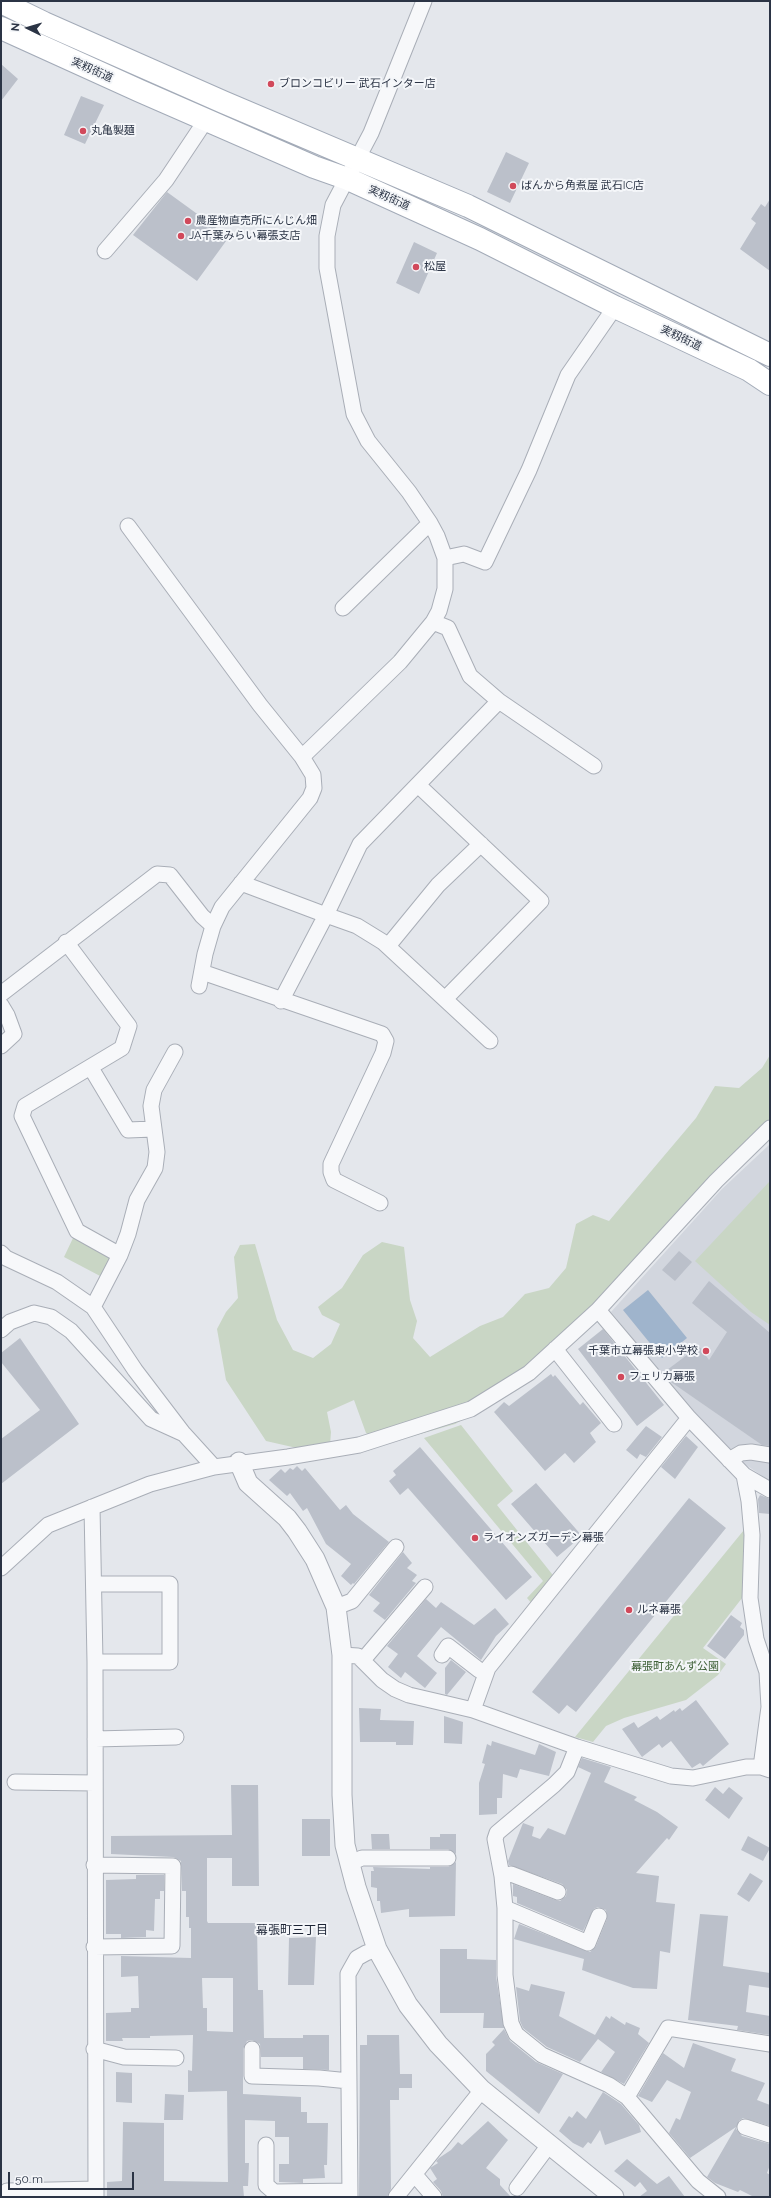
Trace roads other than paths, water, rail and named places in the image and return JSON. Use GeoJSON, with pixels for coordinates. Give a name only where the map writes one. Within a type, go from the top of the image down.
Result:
{"type":"FeatureCollection","features":[{"type":"Feature","properties":{"kind":"main road","name":"実籾街道"},"geometry":{"type":"LineString","coordinates":[[1,2],[51,26],[358,160],[468,206],[770,355]]}},
{"type":"Feature","properties":{"kind":"main road","name":"実籾街道"},"geometry":{"type":"LineString","coordinates":[[1,28],[314,167],[348,179],[480,239],[615,307],[749,370],[770,384]]}},
{"type":"Feature","properties":{"kind":"street"},"geometry":{"type":"LineString","coordinates":[[302,757],[400,662],[433,622],[439,611],[445,589],[445,558],[437,536],[409,492],[368,441],[354,414],[327,268],[329,220],[334,205],[371,133],[424,1]]}},
{"type":"Feature","properties":{"kind":"street"},"geometry":{"type":"LineString","coordinates":[[105,251],[166,180],[206,120]]}},
{"type":"Feature","properties":{"kind":"street"},"geometry":{"type":"LineString","coordinates":[[445,558],[464,554],[485,562],[530,470],[568,375],[615,307]]}},
{"type":"Feature","properties":{"kind":"street"},"geometry":{"type":"LineString","coordinates":[[343,608],[430,523]]}},
{"type":"Feature","properties":{"kind":"street"},"geometry":{"type":"LineString","coordinates":[[128,526],[260,706],[302,757],[314,779],[314,788],[310,798],[222,907],[213,926],[201,979],[281,1001],[382,1034],[386,1041],[383,1054],[331,1164],[334,1180],[380,1203]]}},
{"type":"Feature","properties":{"kind":"street"},"geometry":{"type":"LineString","coordinates":[[433,622],[448,628],[470,676],[499,701],[594,766]]}},
{"type":"Feature","properties":{"kind":"street"},"geometry":{"type":"LineString","coordinates":[[281,1001],[326,915],[360,844],[499,701]]}},
{"type":"Feature","properties":{"kind":"street"},"geometry":{"type":"LineString","coordinates":[[418,785],[541,901],[446,998]]}},
{"type":"Feature","properties":{"kind":"street"},"geometry":{"type":"LineString","coordinates":[[388,946],[438,885],[481,844]]}},
{"type":"Feature","properties":{"kind":"street"},"geometry":{"type":"LineString","coordinates":[[1,994],[66,942],[157,874],[170,875],[202,916],[213,926]]}},
{"type":"Feature","properties":{"kind":"street"},"geometry":{"type":"LineString","coordinates":[[241,883],[357,926],[388,946],[446,998],[490,1041]]}},
{"type":"Feature","properties":{"kind":"street"},"geometry":{"type":"LineString","coordinates":[[66,942],[129,1026],[122,1048],[25,1106],[22,1116],[77,1231],[120,1255]]}},
{"type":"Feature","properties":{"kind":"street"},"geometry":{"type":"LineString","coordinates":[[1,1005],[14,1034],[1,1046]]}},
{"type":"Feature","properties":{"kind":"street"},"geometry":{"type":"LineString","coordinates":[[93,1307],[120,1255],[128,1234],[137,1200],[155,1168],[157,1152],[151,1106],[154,1090],[175,1052]]}},
{"type":"Feature","properties":{"kind":"street"},"geometry":{"type":"LineString","coordinates":[[90,1068],[128,1130],[153,1129]]}},
{"type":"Feature","properties":{"kind":"street"},"geometry":{"type":"LineString","coordinates":[[1,1568],[48,1525],[150,1484],[214,1466],[288,1457],[359,1445],[471,1408],[529,1373],[598,1310],[716,1181],[770,1128]]}},
{"type":"Feature","properties":{"kind":"street"},"geometry":{"type":"LineString","coordinates":[[1,1253],[6,1258],[57,1282],[93,1307],[135,1370],[184,1434],[214,1466]]}},
{"type":"Feature","properties":{"kind":"street"},"geometry":{"type":"LineString","coordinates":[[598,1310],[689,1418],[744,1475],[770,1490]]}},
{"type":"Feature","properties":{"kind":"street"},"geometry":{"type":"LineString","coordinates":[[1,1330],[10,1322],[34,1314],[51,1317],[71,1331],[151,1419],[184,1434]]}},
{"type":"Feature","properties":{"kind":"street"},"geometry":{"type":"LineString","coordinates":[[555,1349],[614,1424]]}},
{"type":"Feature","properties":{"kind":"street"},"geometry":{"type":"LineString","coordinates":[[473,1710],[486,1673],[493,1661],[689,1418]]}},
{"type":"Feature","properties":{"kind":"street"},"geometry":{"type":"LineString","coordinates":[[730,1460],[741,1453],[751,1452],[770,1455]]}},
{"type":"Feature","properties":{"kind":"street"},"geometry":{"type":"LineString","coordinates":[[239,1462],[248,1483],[286,1518],[297,1531],[318,1564],[336,1607],[342,1655],[342,1795],[345,1845],[377,1950],[408,2005],[438,2044],[482,2090],[614,2197]]}},
{"type":"Feature","properties":{"kind":"street"},"geometry":{"type":"LineString","coordinates":[[342,1655],[353,1655],[363,1660],[382,1680],[395,1689],[409,1695],[473,1710],[577,1748],[671,1776],[693,1778],[746,1767],[766,1769],[770,1707],[767,1672],[756,1639],[750,1598],[752,1535],[749,1502],[744,1475]]}},
{"type":"Feature","properties":{"kind":"street"},"geometry":{"type":"LineString","coordinates":[[7,2197],[7,2191],[96,2193],[94,2049],[95,1662],[92,1507]]}},
{"type":"Feature","properties":{"kind":"street"},"geometry":{"type":"LineString","coordinates":[[336,1607],[352,1601],[396,1547]]}},
{"type":"Feature","properties":{"kind":"street"},"geometry":{"type":"LineString","coordinates":[[94,1584],[170,1584],[170,1662],[95,1662]]}},
{"type":"Feature","properties":{"kind":"street"},"geometry":{"type":"LineString","coordinates":[[363,1660],[424,1587]]}},
{"type":"Feature","properties":{"kind":"street"},"geometry":{"type":"LineString","coordinates":[[442,1655],[448,1646],[479,1670],[486,1673]]}},
{"type":"Feature","properties":{"kind":"street"},"geometry":{"type":"LineString","coordinates":[[95,1739],[176,1737]]}},
{"type":"Feature","properties":{"kind":"street"},"geometry":{"type":"LineString","coordinates":[[577,1748],[567,1772],[554,1785],[497,1833],[495,1839],[502,1876],[505,1908],[505,1975],[510,2023],[516,2034],[542,2055],[609,2086],[627,2097],[698,2181],[718,2197]]}},
{"type":"Feature","properties":{"kind":"street"},"geometry":{"type":"LineString","coordinates":[[15,1782],[95,1783]]}},
{"type":"Feature","properties":{"kind":"street"},"geometry":{"type":"LineString","coordinates":[[350,1863],[362,1858],[439,1863]]}},
{"type":"Feature","properties":{"kind":"street"},"geometry":{"type":"LineString","coordinates":[[94,1865],[172,1866],[172,1946],[94,1947]]}},
{"type":"Feature","properties":{"kind":"street"},"geometry":{"type":"LineString","coordinates":[[502,1876],[511,1874],[558,1892]]}},
{"type":"Feature","properties":{"kind":"street"},"geometry":{"type":"LineString","coordinates":[[505,1908],[588,1943],[599,1916]]}},
{"type":"Feature","properties":{"kind":"street"},"geometry":{"type":"LineString","coordinates":[[266,2145],[266,2185],[274,2192],[350,2194],[348,1974],[357,1958],[366,1953],[377,1950]]}},
{"type":"Feature","properties":{"kind":"street"},"geometry":{"type":"LineString","coordinates":[[627,2097],[668,2028],[770,2044]]}},
{"type":"Feature","properties":{"kind":"street"},"geometry":{"type":"LineString","coordinates":[[94,2049],[124,2057],[176,2058]]}},
{"type":"Feature","properties":{"kind":"street"},"geometry":{"type":"LineString","coordinates":[[252,2049],[252,2076],[319,2078],[349,2081]]}},
{"type":"Feature","properties":{"kind":"street"},"geometry":{"type":"LineString","coordinates":[[396,2197],[482,2090]]}},
{"type":"Feature","properties":{"kind":"street"},"geometry":{"type":"LineString","coordinates":[[745,2126],[770,2135]]}},
{"type":"Feature","properties":{"kind":"street"},"geometry":{"type":"LineString","coordinates":[[517,2188],[548,2145]]}},
{"type":"Feature","properties":{"kind":"street"},"geometry":{"type":"LineString","coordinates":[[415,2175],[434,2197]]}},
{"type":"Feature","properties":{"kind":"water"},"geometry":{"type":"Polygon","coordinates":[[[648,1290],[687,1338],[662,1358],[623,1310],[648,1290]]]}},
{"type":"Feature","properties":{"kind":"place","name":"ブロンコビリー 武石インター店"},"geometry":{"type":"Point","coordinates":[271,84]}},
{"type":"Feature","properties":{"kind":"place","name":"丸亀製麺"},"geometry":{"type":"Point","coordinates":[83,131]}},
{"type":"Feature","properties":{"kind":"place","name":"ばんから角煮屋 武石IC店"},"geometry":{"type":"Point","coordinates":[513,186]}},
{"type":"Feature","properties":{"kind":"place","name":"農産物直売所にんじん畑"},"geometry":{"type":"Point","coordinates":[188,221]}},
{"type":"Feature","properties":{"kind":"place","name":"JA千葉みらい幕張支店"},"geometry":{"type":"Point","coordinates":[181,236]}},
{"type":"Feature","properties":{"kind":"place","name":"松屋"},"geometry":{"type":"Point","coordinates":[416,267]}},
{"type":"Feature","properties":{"kind":"place","name":"千葉市立幕張東小学校"},"geometry":{"type":"Point","coordinates":[706,1351]}},
{"type":"Feature","properties":{"kind":"place","name":"フェリカ幕張"},"geometry":{"type":"Point","coordinates":[621,1377]}},
{"type":"Feature","properties":{"kind":"place","name":"ライオンズガーデン幕張"},"geometry":{"type":"Point","coordinates":[475,1538]}},
{"type":"Feature","properties":{"kind":"place","name":"ルネ幕張"},"geometry":{"type":"Point","coordinates":[629,1610]}},
{"type":"Feature","properties":{"kind":"district","name":"幕張町三丁目"},"geometry":{"type":"Point","coordinates":[292,1930]}},
{"type":"Feature","properties":{"kind":"park label","name":"幕張町あんず公園"},"geometry":{"type":"Point","coordinates":[675,1667]}}]}
